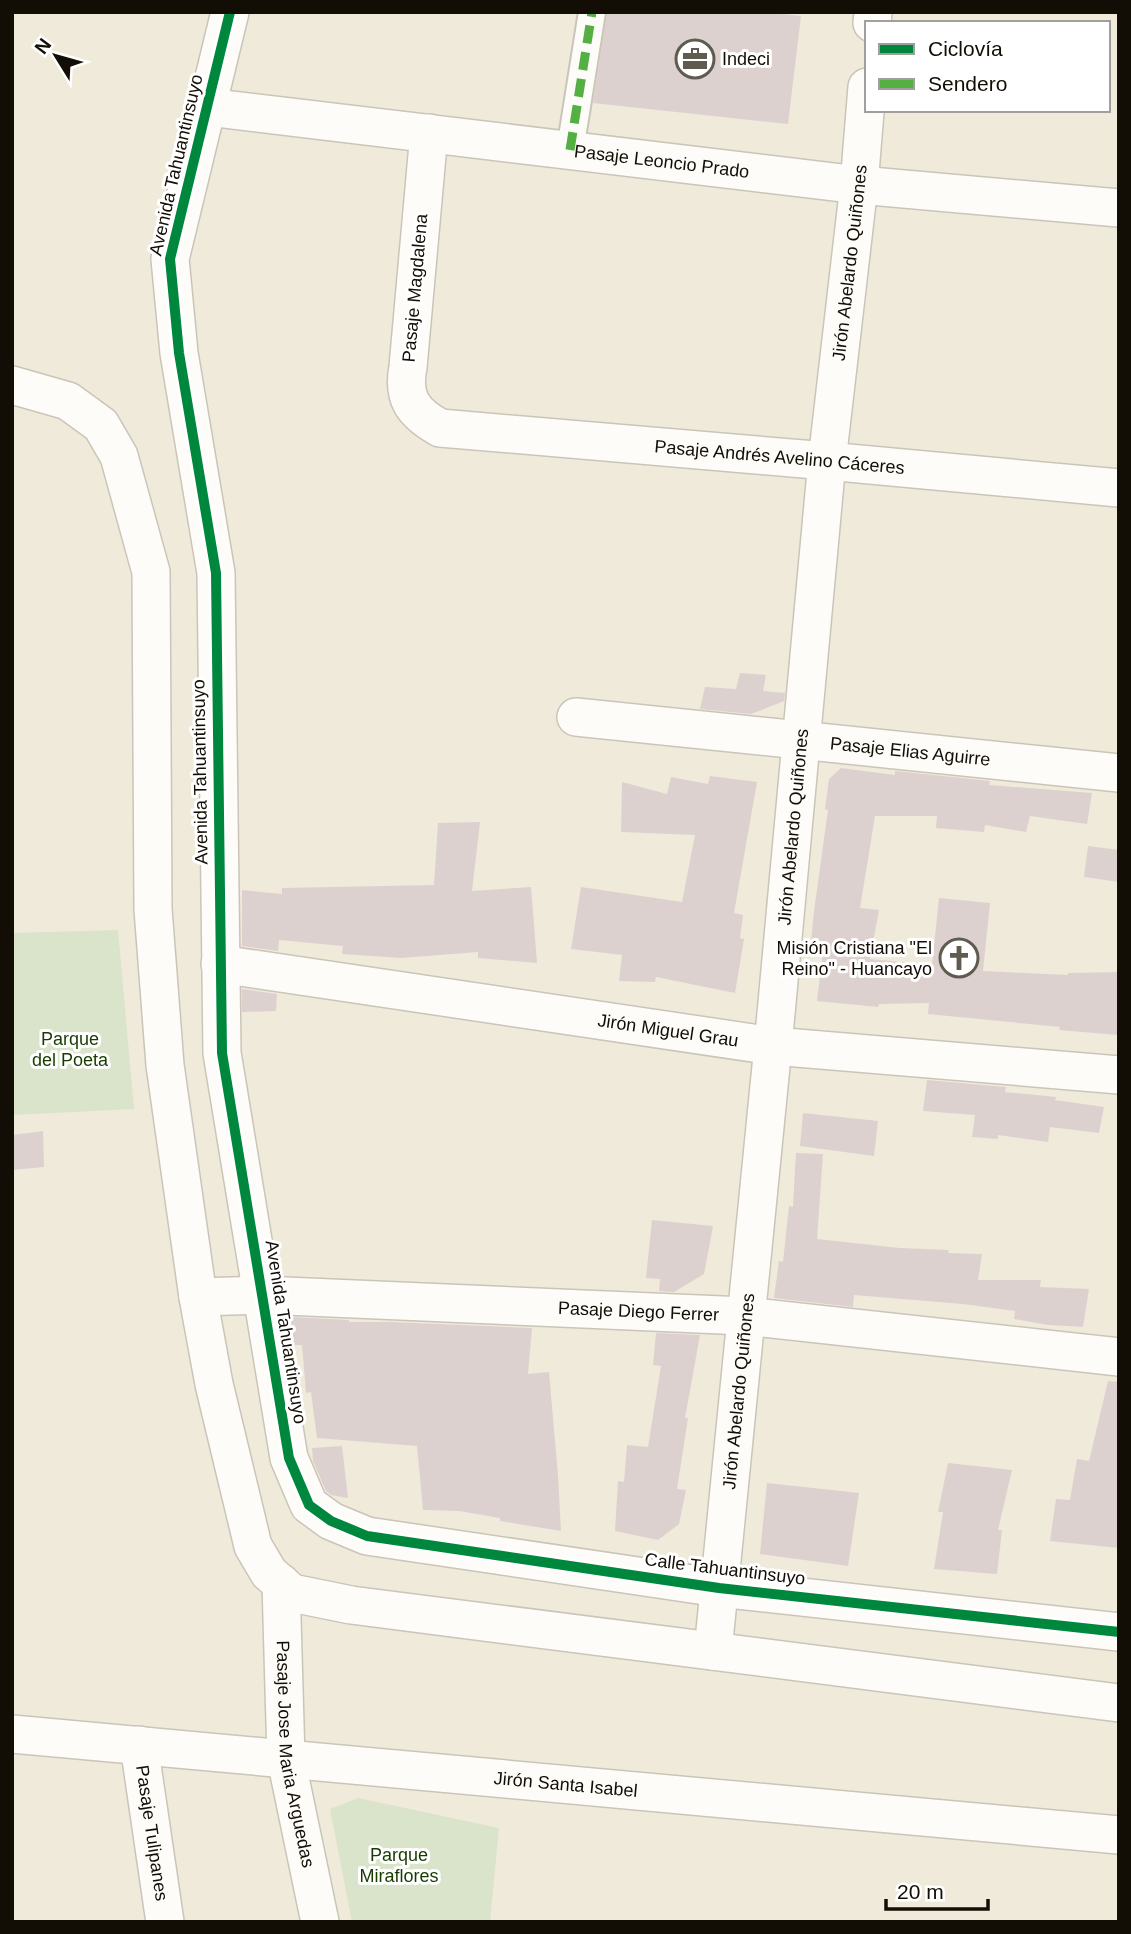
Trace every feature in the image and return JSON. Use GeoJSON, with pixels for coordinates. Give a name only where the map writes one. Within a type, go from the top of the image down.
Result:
{"type":"FeatureCollection","features":[{"type":"Feature","properties":{"kind":"street","name":"Avenida Tahuantinsuyo"},"geometry":{"type":"LineString","coordinates":[[230,12],[170,259],[179,354],[216,573],[222,1053],[289,1458],[309,1505],[331,1521]]}},
{"type":"Feature","properties":{"kind":"street"},"geometry":{"type":"LineString","coordinates":[[570,150],[592,12]]}},
{"type":"Feature","properties":{"kind":"street","name":"Pasaje Leoncio Prado"},"geometry":{"type":"LineString","coordinates":[[207,107],[859,185],[1119,208]]}},
{"type":"Feature","properties":{"kind":"street","name":"Jirón Abelardo Quiñones"},"geometry":{"type":"LineString","coordinates":[[713,1651],[827,461],[865,112]]}},
{"type":"Feature","properties":{"kind":"street","name":"Pasaje Magdalena"},"geometry":{"type":"LineString","coordinates":[[429,133],[405,382],[407,394],[422,418],[440,428]]}},
{"type":"Feature","properties":{"kind":"street"},"geometry":{"type":"LineString","coordinates":[[12,385],[68,401],[101,425],[119,456],[151,572],[153,909],[165,1065],[198,1297],[214,1384],[253,1546],[269,1573],[292,1593],[351,1605],[1119,1703]]}},
{"type":"Feature","properties":{"kind":"street","name":"Pasaje Andrés Avelino Cáceres"},"geometry":{"type":"LineString","coordinates":[[440,428],[1119,488]]}},
{"type":"Feature","properties":{"kind":"street","name":"Pasaje Elias Aguirre"},"geometry":{"type":"LineString","coordinates":[[576,717],[1119,773]]}},
{"type":"Feature","properties":{"kind":"street","name":"Jirón Miguel Grau"},"geometry":{"type":"LineString","coordinates":[[220,964],[773,1046],[1119,1076]]}},
{"type":"Feature","properties":{"kind":"street","name":"Pasaje Diego Ferrer"},"geometry":{"type":"LineString","coordinates":[[198,1297],[262,1295],[745,1316],[1119,1357]]}},
{"type":"Feature","properties":{"kind":"street","name":"Calle Tahuantinsuyo"},"geometry":{"type":"LineString","coordinates":[[331,1521],[367,1536],[719,1588],[1119,1632]]}},
{"type":"Feature","properties":{"kind":"street","name":"Pasaje Jose Maria Arguedas"},"geometry":{"type":"LineString","coordinates":[[281,1583],[286,1759],[320,1922]]}},
{"type":"Feature","properties":{"kind":"street","name":"Jirón Santa Isabel"},"geometry":{"type":"LineString","coordinates":[[12,1734],[1119,1835]]}},
{"type":"Feature","properties":{"kind":"street","name":"Pasaje Tulipanes"},"geometry":{"type":"LineString","coordinates":[[139,1745],[166,1922]]}},
{"type":"Feature","properties":{"kind":"green space","name":"Parque del Poeta"},"geometry":{"type":"Polygon","coordinates":[[[118,930],[134,1109],[12,1115],[12,933],[118,930]]]}},
{"type":"Feature","properties":{"kind":"green space","name":"Parque Miraflores"},"geometry":{"type":"Polygon","coordinates":[[[358,1798],[499,1828],[490,1922],[352,1922],[330,1809],[358,1798]]]}},
{"type":"Feature","properties":{"kind":"building","name":"Indeci"},"geometry":{"type":"Polygon","coordinates":[[[607,12],[765,12],[801,16],[788,124],[593,103],[607,12]]]}},
{"type":"Feature","properties":{"kind":"building"},"geometry":{"type":"Polygon","coordinates":[[[740,673],[766,675],[763,691],[785,693],[784,701],[751,714],[700,709],[705,687],[736,689],[740,673]]]}},
{"type":"Feature","properties":{"kind":"building"},"geometry":{"type":"Polygon","coordinates":[[[841,768],[895,775],[895,771],[990,781],[989,785],[1092,793],[1087,824],[1030,816],[1026,832],[985,825],[984,832],[936,828],[937,816],[875,816],[860,908],[879,910],[870,959],[932,965],[939,898],[990,903],[983,971],[1068,975],[1119,972],[1119,1035],[928,1014],[929,1003],[879,1004],[878,1007],[817,1001],[824,943],[811,942],[814,911],[828,810],[825,809],[829,779],[841,768]]]}},
{"type":"Feature","properties":{"kind":"building"},"geometry":{"type":"Polygon","coordinates":[[[710,776],[757,782],[734,913],[743,915],[740,938],[744,939],[735,993],[656,977],[655,982],[619,981],[622,955],[571,949],[581,887],[682,902],[695,835],[621,832],[622,782],[667,794],[671,777],[708,784],[710,776]]]}},
{"type":"Feature","properties":{"kind":"building"},"geometry":{"type":"Polygon","coordinates":[[[480,822],[472,891],[531,887],[537,963],[478,958],[478,952],[401,958],[342,954],[343,946],[279,940],[278,951],[242,946],[242,890],[282,894],[282,888],[434,885],[438,823],[480,822]]]}},
{"type":"Feature","properties":{"kind":"building"},"geometry":{"type":"Polygon","coordinates":[[[1088,846],[1119,850],[1119,882],[1084,877],[1088,846]]]}},
{"type":"Feature","properties":{"kind":"building"},"geometry":{"type":"Polygon","coordinates":[[[242,989],[277,994],[276,1011],[242,1012],[242,989]]]}},
{"type":"Feature","properties":{"kind":"building"},"geometry":{"type":"Polygon","coordinates":[[[927,1080],[1006,1087],[1005,1092],[1056,1097],[1055,1100],[1104,1107],[1099,1133],[1050,1127],[1048,1142],[998,1135],[998,1139],[972,1137],[975,1115],[923,1111],[927,1080]]]}},
{"type":"Feature","properties":{"kind":"building"},"geometry":{"type":"Polygon","coordinates":[[[803,1113],[878,1121],[874,1156],[800,1146],[803,1113]]]}},
{"type":"Feature","properties":{"kind":"building"},"geometry":{"type":"Polygon","coordinates":[[[43,1131],[44,1167],[12,1170],[12,1135],[43,1131]]]}},
{"type":"Feature","properties":{"kind":"building"},"geometry":{"type":"Polygon","coordinates":[[[796,1153],[823,1154],[817,1239],[982,1254],[978,1280],[1041,1280],[1040,1287],[1089,1289],[1083,1327],[1014,1319],[1015,1311],[963,1304],[854,1295],[853,1307],[774,1298],[779,1261],[783,1262],[789,1206],[793,1207],[796,1153]]]}},
{"type":"Feature","properties":{"kind":"building"},"geometry":{"type":"Polygon","coordinates":[[[652,1220],[713,1226],[704,1274],[674,1292],[659,1291],[660,1279],[646,1278],[652,1220]]]}},
{"type":"Feature","properties":{"kind":"building"},"geometry":{"type":"Polygon","coordinates":[[[291,1317],[349,1322],[532,1328],[528,1374],[549,1372],[561,1531],[459,1511],[423,1510],[417,1446],[317,1438],[311,1392],[306,1393],[302,1345],[292,1345],[291,1317]]]}},
{"type":"Feature","properties":{"kind":"building"},"geometry":{"type":"Polygon","coordinates":[[[656,1333],[700,1335],[685,1418],[688,1418],[677,1489],[686,1490],[679,1524],[658,1540],[615,1531],[618,1481],[624,1482],[627,1445],[648,1447],[661,1366],[653,1365],[656,1333]]]}},
{"type":"Feature","properties":{"kind":"building"},"geometry":{"type":"Polygon","coordinates":[[[1108,1381],[1119,1382],[1119,1548],[1050,1541],[1056,1499],[1070,1500],[1077,1459],[1089,1461],[1108,1381]]]}},
{"type":"Feature","properties":{"kind":"building"},"geometry":{"type":"Polygon","coordinates":[[[342,1446],[348,1498],[331,1495],[326,1491],[313,1461],[312,1448],[342,1446]]]}},
{"type":"Feature","properties":{"kind":"building"},"geometry":{"type":"Polygon","coordinates":[[[948,1463],[1012,1470],[998,1530],[1002,1530],[997,1574],[934,1569],[943,1512],[938,1512],[948,1463]]]}},
{"type":"Feature","properties":{"kind":"building"},"geometry":{"type":"Polygon","coordinates":[[[767,1483],[859,1493],[848,1566],[760,1554],[767,1483]]]}},
{"type":"Feature","properties":{"kind":"marked path"},"geometry":{"type":"LineString","coordinates":[[570,150],[592,12]]}},
{"type":"Feature","properties":{"kind":"cycle path"},"geometry":{"type":"LineString","coordinates":[[230,12],[170,259],[179,353],[216,573],[222,1053],[289,1458],[309,1505],[331,1521],[367,1536],[719,1588],[1119,1632]]}},
{"type":"Feature","properties":{"kind":"place","name":"Indeci"},"geometry":{"type":"Point","coordinates":[695,59]}},
{"type":"Feature","properties":{"kind":"place","name":"Misión Cristiana \"El Reino\" - Huancayo"},"geometry":{"type":"Point","coordinates":[959,958]}}]}
